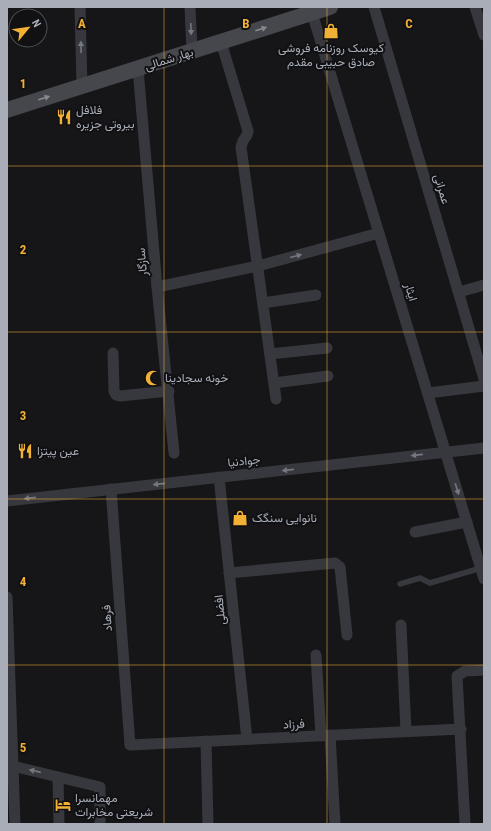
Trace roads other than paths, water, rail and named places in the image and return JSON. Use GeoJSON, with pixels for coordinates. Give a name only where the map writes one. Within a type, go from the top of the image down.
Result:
{"type":"FeatureCollection","features":[{"type":"Feature","properties":{"kind":"main road","name":"بهار شمالی"},"geometry":{"type":"LineString","coordinates":[[7,110],[330,7]]}},
{"type":"Feature","properties":{"kind":"street"},"geometry":{"type":"LineString","coordinates":[[80,7],[82,86]]}},
{"type":"Feature","properties":{"kind":"street"},"geometry":{"type":"LineString","coordinates":[[190,7],[192,51]]}},
{"type":"Feature","properties":{"kind":"street","name":"عمرانی"},"geometry":{"type":"LineString","coordinates":[[374,7],[484,378]]}},
{"type":"Feature","properties":{"kind":"street"},"geometry":{"type":"LineString","coordinates":[[475,7],[484,35]]}},
{"type":"Feature","properties":{"kind":"street","name":"ایثار"},"geometry":{"type":"LineString","coordinates":[[312,13],[445,452],[467,522],[479,545],[480,568],[484,579]]}},
{"type":"Feature","properties":{"kind":"street"},"geometry":{"type":"LineString","coordinates":[[220,42],[248,131],[248,135],[243,140],[241,147],[276,399]]}},
{"type":"Feature","properties":{"kind":"street","name":"سازگار"},"geometry":{"type":"LineString","coordinates":[[138,69],[157,287],[174,453]]}},
{"type":"Feature","properties":{"kind":"street"},"geometry":{"type":"LineString","coordinates":[[157,287],[258,266],[379,233]]}},
{"type":"Feature","properties":{"kind":"street"},"geometry":{"type":"LineString","coordinates":[[459,292],[484,285]]}},
{"type":"Feature","properties":{"kind":"street"},"geometry":{"type":"LineString","coordinates":[[263,303],[316,295]]}},
{"type":"Feature","properties":{"kind":"street"},"geometry":{"type":"LineString","coordinates":[[270,354],[327,348]]}},
{"type":"Feature","properties":{"kind":"street"},"geometry":{"type":"LineString","coordinates":[[113,353],[114,391],[116,395],[120,396],[168,391]]}},
{"type":"Feature","properties":{"kind":"street"},"geometry":{"type":"LineString","coordinates":[[274,383],[328,376]]}},
{"type":"Feature","properties":{"kind":"street"},"geometry":{"type":"LineString","coordinates":[[428,393],[484,386]]}},
{"type":"Feature","properties":{"kind":"street","name":"جوادنیا"},"geometry":{"type":"LineString","coordinates":[[7,501],[484,448]]}},
{"type":"Feature","properties":{"kind":"street","name":"افضلی"},"geometry":{"type":"LineString","coordinates":[[219,477],[246,739]]}},
{"type":"Feature","properties":{"kind":"street","name":"فرهاد"},"geometry":{"type":"LineString","coordinates":[[111,489],[130,745]]}},
{"type":"Feature","properties":{"kind":"street"},"geometry":{"type":"LineString","coordinates":[[415,532],[467,522]]}},
{"type":"Feature","properties":{"kind":"street"},"geometry":{"type":"LineString","coordinates":[[229,573],[335,563],[340,567],[347,635]]}},
{"type":"Feature","properties":{"kind":"street"},"geometry":{"type":"LineString","coordinates":[[7,597],[10,766],[15,824]]}},
{"type":"Feature","properties":{"kind":"street"},"geometry":{"type":"LineString","coordinates":[[401,625],[406,731]]}},
{"type":"Feature","properties":{"kind":"street"},"geometry":{"type":"LineString","coordinates":[[316,655],[335,824]]}},
{"type":"Feature","properties":{"kind":"street"},"geometry":{"type":"LineString","coordinates":[[465,824],[461,729],[456,676],[465,671],[484,670]]}},
{"type":"Feature","properties":{"kind":"street","name":"فرزاد"},"geometry":{"type":"LineString","coordinates":[[130,745],[461,729]]}},
{"type":"Feature","properties":{"kind":"street"},"geometry":{"type":"LineString","coordinates":[[206,741],[208,824]]}},
{"type":"Feature","properties":{"kind":"street"},"geometry":{"type":"LineString","coordinates":[[10,766],[100,787],[100,824]]}},
{"type":"Feature","properties":{"kind":"street"},"geometry":{"type":"LineString","coordinates":[[58,777],[60,824]]}},
{"type":"Feature","properties":{"kind":"lane"},"geometry":{"type":"LineString","coordinates":[[400,584],[420,578],[430,583],[480,568]]}},
{"type":"Feature","properties":{"kind":"place","name":"کیوسک روزنامه فروشی صادق حبیبی مقدم"},"geometry":{"type":"Point","coordinates":[331,31]}},
{"type":"Feature","properties":{"kind":"place","name":"فلافل بیروتی جزیره"},"geometry":{"type":"Point","coordinates":[64,117]}},
{"type":"Feature","properties":{"kind":"place","name":"خونه سجادینا"},"geometry":{"type":"Point","coordinates":[153,378]}},
{"type":"Feature","properties":{"kind":"place","name":"عین پیتزا"},"geometry":{"type":"Point","coordinates":[25,451]}},
{"type":"Feature","properties":{"kind":"place","name":"نانوایی سنگک"},"geometry":{"type":"Point","coordinates":[240,518]}},
{"type":"Feature","properties":{"kind":"place","name":"مهمانسرا شریعتی مخابرات"},"geometry":{"type":"Point","coordinates":[63,805]}}]}
